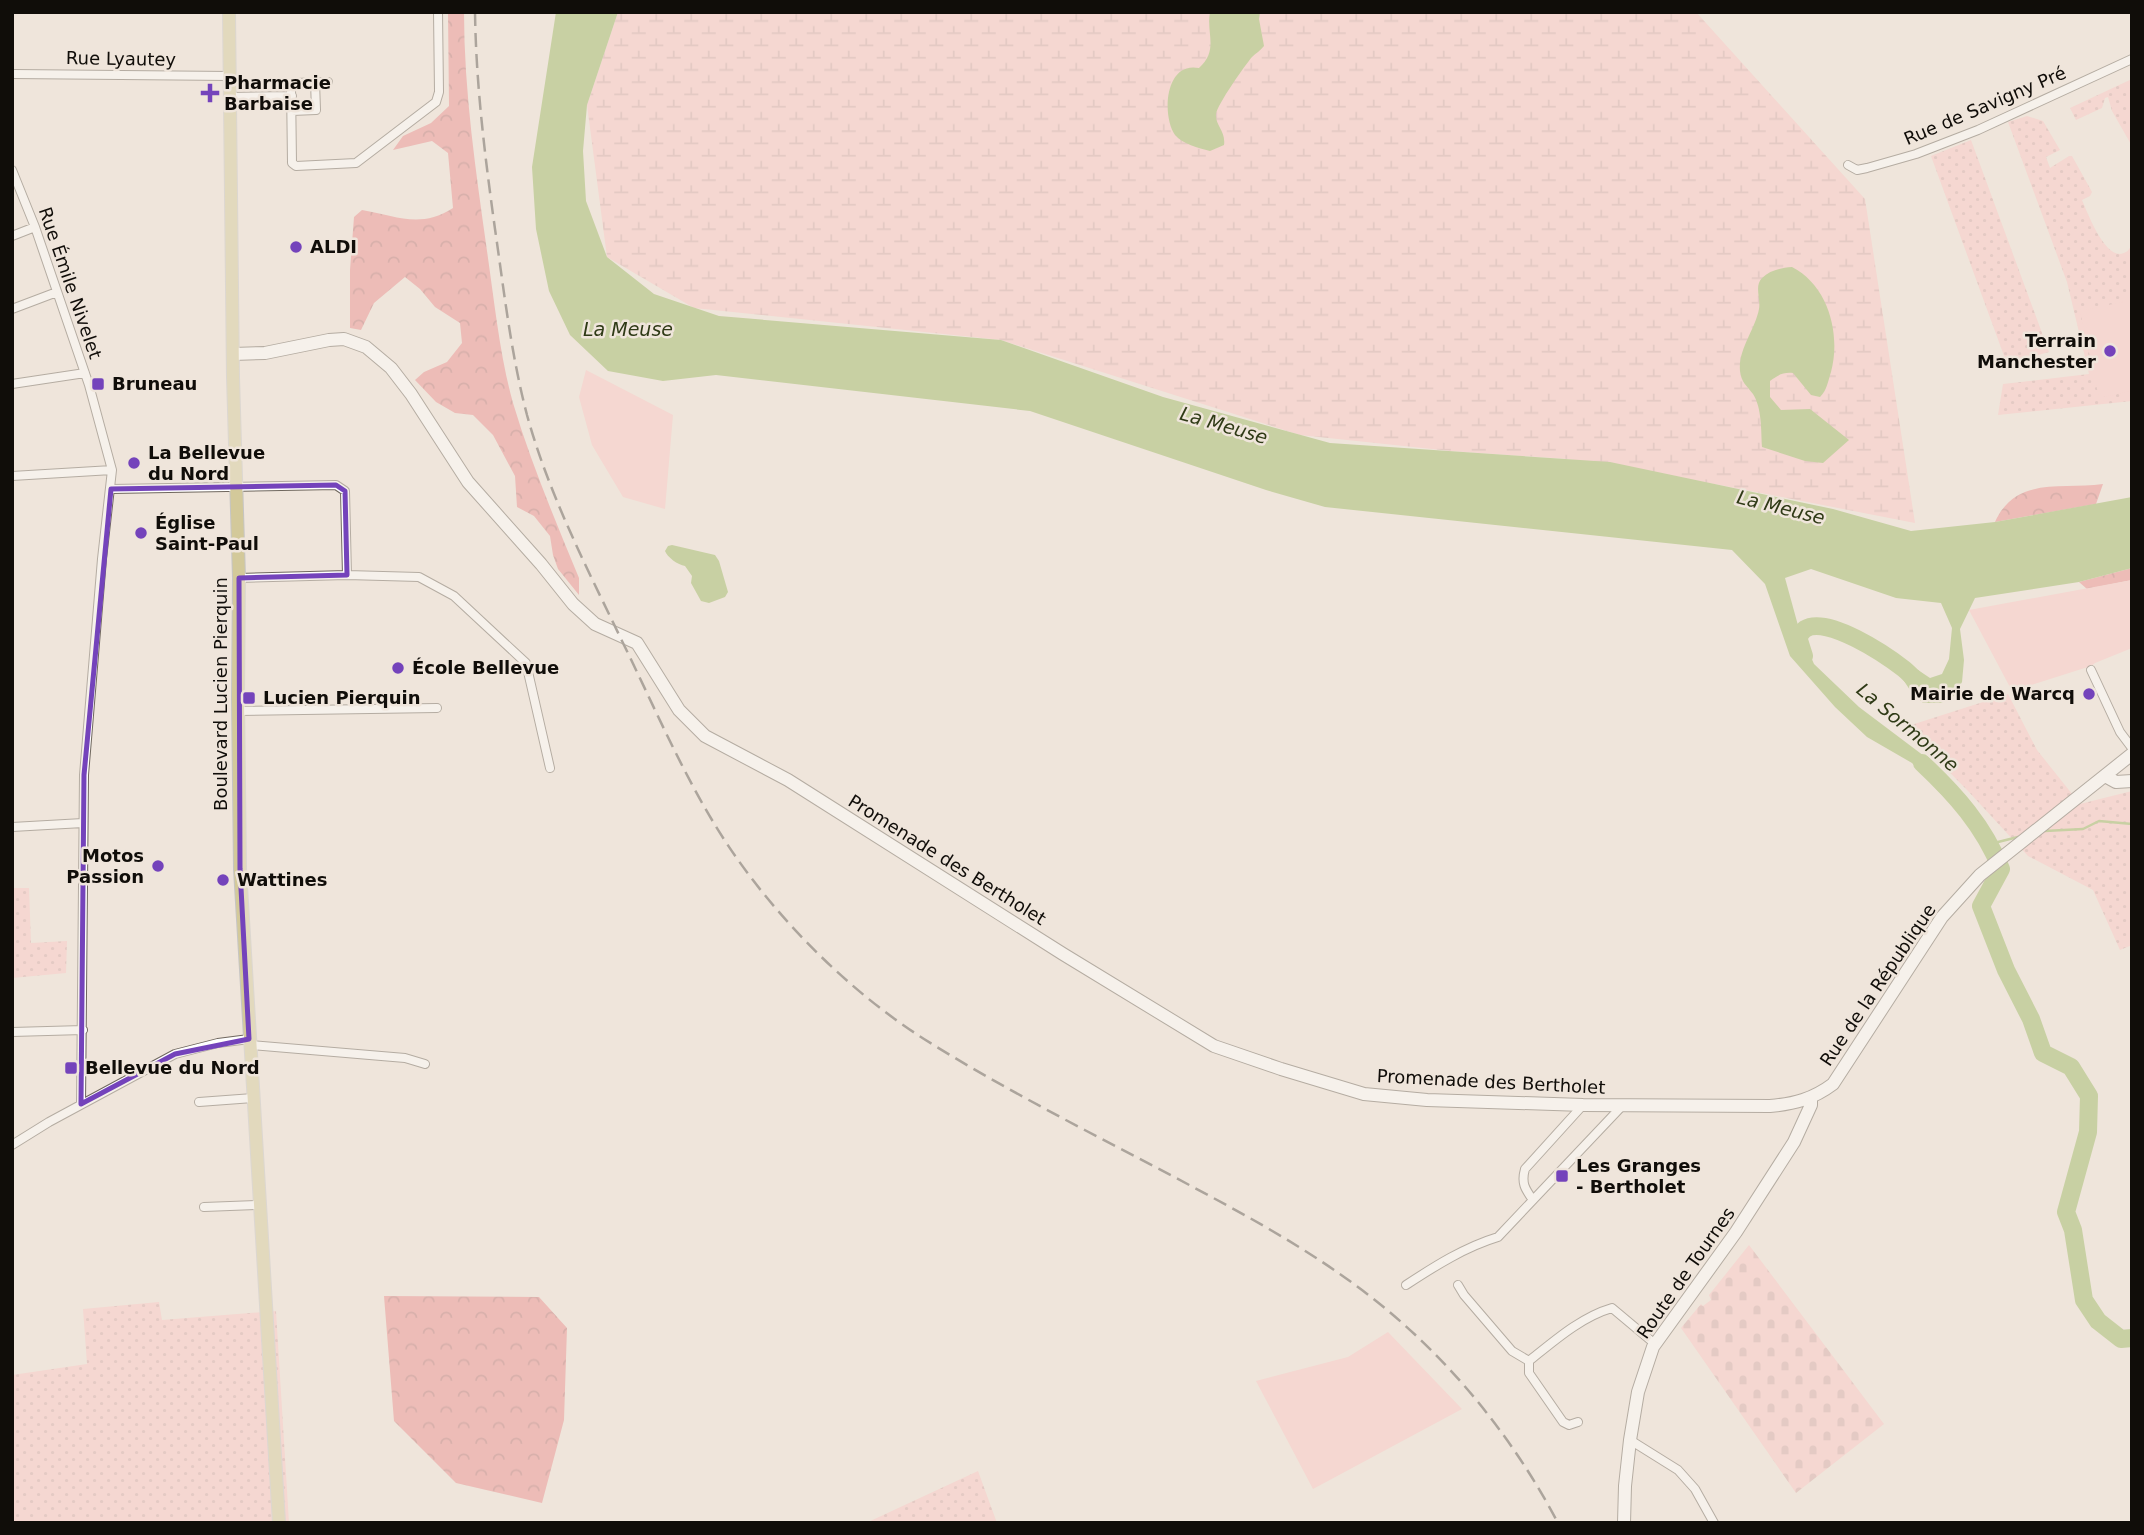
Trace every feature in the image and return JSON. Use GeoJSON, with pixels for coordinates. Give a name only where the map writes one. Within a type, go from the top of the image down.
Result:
{"type":"FeatureCollection","features":[{"type":"Feature","properties":{"kind":"main road","name":"Boulevard Lucien Pierquin"},"geometry":{"type":"LineString","coordinates":[[229,12],[239,578],[240,869],[279,1523]]}},
{"type":"Feature","properties":{"kind":"street"},"geometry":{"type":"LineString","coordinates":[[328,82],[294,83],[291,86],[292,163],[296,166],[356,163],[436,102],[439,92],[438,12]]}},
{"type":"Feature","properties":{"kind":"street","name":"Rue de Savigny Pré"},"geometry":{"type":"LineString","coordinates":[[1848,166],[1857,170],[1916,154],[1978,130],[2132,59]]}},
{"type":"Feature","properties":{"kind":"street","name":"Rue Lyautey"},"geometry":{"type":"LineString","coordinates":[[12,74],[230,76]]}},
{"type":"Feature","properties":{"kind":"street"},"geometry":{"type":"LineString","coordinates":[[292,111],[316,110],[315,82]]}},
{"type":"Feature","properties":{"kind":"street"},"geometry":{"type":"LineString","coordinates":[[230,97],[292,96]]}},
{"type":"Feature","properties":{"kind":"street","name":"Rue Émile Nivelet"},"geometry":{"type":"LineString","coordinates":[[12,170],[35,227],[85,373],[112,470],[84,775],[81,1104]]}},
{"type":"Feature","properties":{"kind":"street"},"geometry":{"type":"LineString","coordinates":[[12,236],[35,227]]}},
{"type":"Feature","properties":{"kind":"street"},"geometry":{"type":"LineString","coordinates":[[12,309],[57,292]]}},
{"type":"Feature","properties":{"kind":"street","name":"Promenade des Bertholet"},"geometry":{"type":"LineString","coordinates":[[233,354],[265,354],[344,339],[366,347],[391,368],[468,482],[573,604],[595,624],[637,643],[679,710],[705,736],[788,780],[1214,1046],[1364,1094],[1427,1100],[1583,1105],[1770,1106],[1789,1105],[1811,1098]]}},
{"type":"Feature","properties":{"kind":"street"},"geometry":{"type":"LineString","coordinates":[[12,384],[85,373]]}},
{"type":"Feature","properties":{"kind":"street"},"geometry":{"type":"LineString","coordinates":[[12,476],[112,470]]}},
{"type":"Feature","properties":{"kind":"street"},"geometry":{"type":"LineString","coordinates":[[111,489],[336,485],[345,491],[346,575]]}},
{"type":"Feature","properties":{"kind":"street"},"geometry":{"type":"LineString","coordinates":[[239,578],[346,575],[419,577],[454,596],[526,663],[550,768]]}},
{"type":"Feature","properties":{"kind":"street"},"geometry":{"type":"LineString","coordinates":[[2091,670],[2120,732],[2132,748]]}},
{"type":"Feature","properties":{"kind":"street"},"geometry":{"type":"LineString","coordinates":[[238,711],[437,708]]}},
{"type":"Feature","properties":{"kind":"street","name":"Rue de la République"},"geometry":{"type":"LineString","coordinates":[[1811,1098],[1833,1084],[1942,917],[1980,875],[2132,754]]}},
{"type":"Feature","properties":{"kind":"street"},"geometry":{"type":"LineString","coordinates":[[2105,776],[2116,782],[2132,781]]}},
{"type":"Feature","properties":{"kind":"street"},"geometry":{"type":"LineString","coordinates":[[12,827],[83,823]]}},
{"type":"Feature","properties":{"kind":"street"},"geometry":{"type":"LineString","coordinates":[[12,1032],[83,1030]]}},
{"type":"Feature","properties":{"kind":"street"},"geometry":{"type":"LineString","coordinates":[[12,1145],[81,1104],[175,1054],[218,1042],[250,1042],[405,1058],[425,1064]]}},
{"type":"Feature","properties":{"kind":"street"},"geometry":{"type":"LineString","coordinates":[[199,1102],[253,1098]]}},
{"type":"Feature","properties":{"kind":"street","name":"Route de Tournes"},"geometry":{"type":"LineString","coordinates":[[1625,1523],[1625,1486],[1638,1392],[1655,1344],[1736,1232],[1787,1153],[1811,1105],[1811,1098]]}},
{"type":"Feature","properties":{"kind":"street"},"geometry":{"type":"LineString","coordinates":[[1533,1200],[1523,1186],[1525,1169],[1583,1105]]}},
{"type":"Feature","properties":{"kind":"street"},"geometry":{"type":"LineString","coordinates":[[1406,1285],[1452,1257],[1498,1237],[1623,1105]]}},
{"type":"Feature","properties":{"kind":"street"},"geometry":{"type":"LineString","coordinates":[[204,1208],[259,1205]]}},
{"type":"Feature","properties":{"kind":"street"},"geometry":{"type":"LineString","coordinates":[[1458,1285],[1512,1351],[1529,1361]]}},
{"type":"Feature","properties":{"kind":"street"},"geometry":{"type":"LineString","coordinates":[[1529,1361],[1559,1337],[1612,1308],[1655,1344]]}},
{"type":"Feature","properties":{"kind":"street"},"geometry":{"type":"LineString","coordinates":[[1529,1361],[1529,1373],[1563,1422],[1569,1425],[1578,1422]]}},
{"type":"Feature","properties":{"kind":"street"},"geometry":{"type":"LineString","coordinates":[[1630,1440],[1678,1470],[1695,1489],[1714,1523]]}},
{"type":"Feature","properties":{"kind":"highlighted area"},"geometry":{"type":"Polygon","coordinates":[[[336,485],[345,491],[347,575],[239,578],[240,869],[249,1039],[175,1054],[81,1104],[84,775],[111,489],[336,485]]]}},
{"type":"Feature","properties":{"kind":"green space"},"geometry":{"type":"Polygon","coordinates":[[[448,12],[464,12],[468,102],[475,162],[508,385],[535,469],[579,578],[579,595],[558,569],[550,536],[534,516],[517,507],[515,476],[493,435],[473,415],[455,413],[436,402],[415,380],[424,372],[447,362],[462,343],[460,323],[435,307],[420,289],[405,277],[374,303],[361,330],[350,328],[354,217],[362,210],[397,218],[430,218],[453,208],[448,153],[432,141],[393,150],[403,136],[431,123],[449,106],[448,12]]]}},
{"type":"Feature","properties":{"kind":"green space"},"geometry":{"type":"Polygon","coordinates":[[[618,12],[1696,12],[1865,199],[1915,523],[1568,459],[1451,451],[1300,435],[1001,340],[694,308],[607,257],[587,105],[618,12]]]}},
{"type":"Feature","properties":{"kind":"green space"},"geometry":{"type":"Polygon","coordinates":[[[2132,79],[2132,146],[2112,111],[2108,97],[2105,98],[2102,108],[2076,120],[2070,108],[2132,79]]]}},
{"type":"Feature","properties":{"kind":"green space"},"geometry":{"type":"Polygon","coordinates":[[[2027,116],[2043,121],[2060,150],[2046,157],[2050,168],[2072,156],[2092,192],[2082,200],[2102,241],[2108,248],[2120,254],[2128,251],[2132,244],[2132,401],[1998,415],[2003,384],[2089,374],[2067,282],[2008,122],[2027,116]]]}},
{"type":"Feature","properties":{"kind":"green space"},"geometry":{"type":"Polygon","coordinates":[[[1971,140],[2049,352],[2007,364],[1931,156],[1971,140]]]}},
{"type":"Feature","properties":{"kind":"green space","name":"Terrain Manchester"},"geometry":{"type":"Polygon","coordinates":[[[2132,300],[2132,391],[2099,398],[2080,311],[2132,300]]]}},
{"type":"Feature","properties":{"kind":"green space"},"geometry":{"type":"Polygon","coordinates":[[[586,370],[673,415],[665,509],[623,497],[592,445],[579,397],[586,370]]]}},
{"type":"Feature","properties":{"kind":"green space"},"geometry":{"type":"Polygon","coordinates":[[[2103,484],[2096,504],[1995,522],[2004,507],[2015,497],[2028,491],[2103,484]]]}},
{"type":"Feature","properties":{"kind":"green space"},"geometry":{"type":"Polygon","coordinates":[[[2132,568],[2132,580],[2087,589],[2079,582],[2132,568]]]}},
{"type":"Feature","properties":{"kind":"green space"},"geometry":{"type":"Polygon","coordinates":[[[2132,580],[2132,648],[2091,666],[2012,691],[1969,610],[2132,580]]]}},
{"type":"Feature","properties":{"kind":"green space"},"geometry":{"type":"Polygon","coordinates":[[[2008,694],[2037,750],[2080,804],[2132,791],[2132,945],[2120,950],[2093,890],[2028,856],[1905,727],[2008,694]]]}},
{"type":"Feature","properties":{"kind":"green space"},"geometry":{"type":"Polygon","coordinates":[[[12,888],[29,888],[31,943],[67,941],[66,973],[12,978],[12,888]]]}},
{"type":"Feature","properties":{"kind":"green space"},"geometry":{"type":"Polygon","coordinates":[[[1749,1245],[1884,1424],[1796,1493],[1681,1328],[1701,1304],[1703,1306],[1711,1300],[1709,1295],[1749,1245]]]}},
{"type":"Feature","properties":{"kind":"green space"},"geometry":{"type":"Polygon","coordinates":[[[384,1296],[539,1297],[567,1328],[564,1420],[542,1503],[456,1483],[394,1421],[384,1296]]]}},
{"type":"Feature","properties":{"kind":"green space"},"geometry":{"type":"Polygon","coordinates":[[[159,1302],[162,1320],[276,1311],[289,1523],[12,1523],[12,1375],[87,1364],[83,1309],[159,1302]]]}},
{"type":"Feature","properties":{"kind":"green space"},"geometry":{"type":"Polygon","coordinates":[[[1388,1332],[1462,1409],[1313,1489],[1256,1381],[1348,1357],[1388,1332]]]}},
{"type":"Feature","properties":{"kind":"green space"},"geometry":{"type":"Polygon","coordinates":[[[978,1471],[997,1523],[866,1523],[978,1471]]]}},
{"type":"Feature","properties":{"kind":"water","name":"La Meuse"},"geometry":{"type":"Polygon","coordinates":[[[556,12],[618,12],[587,105],[583,151],[586,201],[607,257],[654,294],[719,316],[1001,340],[1163,397],[1330,443],[1610,462],[1833,509],[1911,531],[1995,522],[2132,497],[2132,568],[2079,582],[1975,598],[1960,629],[1964,660],[1962,682],[1954,696],[1941,703],[1923,703],[1900,675],[1918,670],[1930,678],[1942,674],[1949,659],[1952,628],[1941,603],[1896,598],[1811,569],[1785,578],[1799,629],[1814,664],[1859,707],[1936,765],[1942,795],[1912,763],[1867,737],[1835,707],[1790,656],[1765,584],[1732,550],[1325,507],[1030,411],[716,375],[663,381],[608,371],[570,335],[549,291],[536,229],[532,167],[556,12]]]}},
{"type":"Feature","properties":{"kind":"water"},"geometry":{"type":"Polygon","coordinates":[[[1210,12],[1260,12],[1264,46],[1248,61],[1221,102],[1216,118],[1224,145],[1210,151],[1186,143],[1175,135],[1168,116],[1168,104],[1169,92],[1179,73],[1187,68],[1199,68],[1209,55],[1210,12]]]}},
{"type":"Feature","properties":{"kind":"water"},"geometry":{"type":"Polygon","coordinates":[[[1792,267],[1805,275],[1823,299],[1833,328],[1834,358],[1827,385],[1820,397],[1811,395],[1793,373],[1789,373],[1781,374],[1770,381],[1770,397],[1781,410],[1810,409],[1849,440],[1823,463],[1805,461],[1762,447],[1758,406],[1741,375],[1740,363],[1744,347],[1759,309],[1760,281],[1772,271],[1792,267]]]}},
{"type":"Feature","properties":{"kind":"water"},"geometry":{"type":"Polygon","coordinates":[[[668,546],[715,555],[728,592],[725,597],[709,603],[701,601],[691,583],[692,576],[685,566],[666,553],[668,546]]]}},
{"type":"Feature","properties":{"kind":"waterway","name":"La Sormonne"},"geometry":{"type":"LineString","coordinates":[[1804,656],[1798,637],[1805,629],[1827,627],[1871,646],[1925,687]]}},
{"type":"Feature","properties":{"kind":"waterway","name":"La Sormonne"},"geometry":{"type":"LineString","coordinates":[[1922,763],[1968,811],[1994,853],[2001,869],[1981,906],[2006,970],[2031,1019],[2043,1053],[2071,1067],[2089,1096],[2088,1132],[2066,1212],[2073,1230],[2084,1300],[2098,1321],[2121,1339],[2132,1338]]}},
{"type":"Feature","properties":{"kind":"waterway"},"geometry":{"type":"LineString","coordinates":[[2045,831],[2083,829],[2099,821],[2132,824]]}},
{"type":"Feature","properties":{"kind":"waterway"},"geometry":{"type":"LineString","coordinates":[[1990,844],[2018,837]]}},
{"type":"Feature","properties":{"kind":"railway"},"geometry":{"type":"LineString","coordinates":[[475,12],[482,121],[508,322],[527,415],[536,445],[570,531],[666,732],[712,820],[732,851],[779,912],[806,941],[834,969],[893,1018],[990,1078],[1279,1235],[1342,1275],[1392,1314],[1447,1367],[1497,1426],[1519,1457],[1558,1523]]}},
{"type":"Feature","properties":{"kind":"place","name":"Pharmacie Barbaise"},"geometry":{"type":"Point","coordinates":[210,93]}},
{"type":"Feature","properties":{"kind":"place","name":"ALDI"},"geometry":{"type":"Point","coordinates":[296,247]}},
{"type":"Feature","properties":{"kind":"place","name":"Terrain Manchester"},"geometry":{"type":"Point","coordinates":[2110,351]}},
{"type":"Feature","properties":{"kind":"place","name":"Bruneau"},"geometry":{"type":"Point","coordinates":[98,384]}},
{"type":"Feature","properties":{"kind":"place","name":"La Bellevue du Nord"},"geometry":{"type":"Point","coordinates":[134,463]}},
{"type":"Feature","properties":{"kind":"place","name":"Église Saint-Paul"},"geometry":{"type":"Point","coordinates":[141,533]}},
{"type":"Feature","properties":{"kind":"place","name":"École Bellevue"},"geometry":{"type":"Point","coordinates":[398,668]}},
{"type":"Feature","properties":{"kind":"place","name":"Mairie de Warcq"},"geometry":{"type":"Point","coordinates":[2089,694]}},
{"type":"Feature","properties":{"kind":"place","name":"Lucien Pierquin"},"geometry":{"type":"Point","coordinates":[249,698]}},
{"type":"Feature","properties":{"kind":"place","name":"Motos Passion"},"geometry":{"type":"Point","coordinates":[158,866]}},
{"type":"Feature","properties":{"kind":"place","name":"Wattines"},"geometry":{"type":"Point","coordinates":[223,880]}},
{"type":"Feature","properties":{"kind":"place","name":"Bellevue du Nord"},"geometry":{"type":"Point","coordinates":[71,1068]}},
{"type":"Feature","properties":{"kind":"place","name":"Les Granges - Bertholet"},"geometry":{"type":"Point","coordinates":[1562,1176]}}]}
